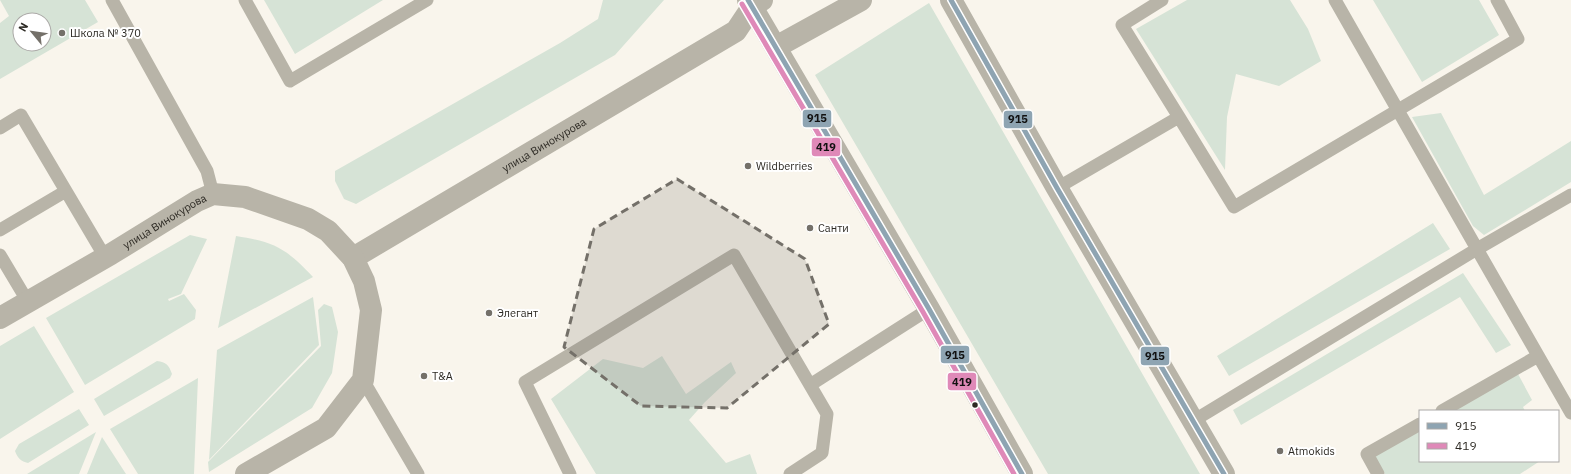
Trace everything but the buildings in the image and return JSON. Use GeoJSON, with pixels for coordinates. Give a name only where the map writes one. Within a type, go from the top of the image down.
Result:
{"type":"FeatureCollection","features":[{"type":"Feature","properties":{"kind":"street"},"geometry":{"type":"LineString","coordinates":[[776,47],[861,0]]}},
{"type":"Feature","properties":{"kind":"street"},"geometry":{"type":"LineString","coordinates":[[951,0],[1057,188],[1224,474]]}},
{"type":"Feature","properties":{"kind":"street","name":"улица Винокурова"},"geometry":{"type":"LineString","coordinates":[[353,258],[736,31],[754,2]]}},
{"type":"Feature","properties":{"kind":"street"},"geometry":{"type":"LineString","coordinates":[[754,2],[776,47],[929,309],[1022,474]]}},
{"type":"Feature","properties":{"kind":"street"},"geometry":{"type":"LineString","coordinates":[[736,31],[776,47]]}},
{"type":"Feature","properties":{"kind":"street","name":"улица Винокурова"},"geometry":{"type":"LineString","coordinates":[[0,318],[105,257],[197,200],[213,194],[246,197],[308,219],[328,231],[353,258],[364,281],[371,310],[363,380]]}},
{"type":"Feature","properties":{"kind":"street"},"geometry":{"type":"LineString","coordinates":[[246,474],[326,428],[363,380]]}},
{"type":"Feature","properties":{"kind":"lane"},"geometry":{"type":"LineString","coordinates":[[112,0],[207,171],[213,194]]}},
{"type":"Feature","properties":{"kind":"lane"},"geometry":{"type":"LineString","coordinates":[[245,0],[290,81],[427,0]]}},
{"type":"Feature","properties":{"kind":"lane"},"geometry":{"type":"LineString","coordinates":[[1162,0],[1122,25],[1234,207],[1518,39],[1496,0]]}},
{"type":"Feature","properties":{"kind":"lane"},"geometry":{"type":"LineString","coordinates":[[1335,0],[1571,413]]}},
{"type":"Feature","properties":{"kind":"lane"},"geometry":{"type":"LineString","coordinates":[[0,128],[21,116],[105,257]]}},
{"type":"Feature","properties":{"kind":"lane"},"geometry":{"type":"LineString","coordinates":[[1057,188],[1179,117]]}},
{"type":"Feature","properties":{"kind":"lane"},"geometry":{"type":"LineString","coordinates":[[0,230],[66,192]]}},
{"type":"Feature","properties":{"kind":"lane"},"geometry":{"type":"LineString","coordinates":[[1194,421],[1477,249],[1571,195]]}},
{"type":"Feature","properties":{"kind":"lane"},"geometry":{"type":"LineString","coordinates":[[0,254],[28,302]]}},
{"type":"Feature","properties":{"kind":"lane"},"geometry":{"type":"LineString","coordinates":[[570,474],[525,382],[734,255],[827,414],[822,453],[790,474]]}},
{"type":"Feature","properties":{"kind":"lane"},"geometry":{"type":"LineString","coordinates":[[810,385],[929,309]]}},
{"type":"Feature","properties":{"kind":"lane"},"geometry":{"type":"LineString","coordinates":[[1444,410],[1538,356]]}},
{"type":"Feature","properties":{"kind":"lane"},"geometry":{"type":"LineString","coordinates":[[363,380],[418,474]]}},
{"type":"Feature","properties":{"kind":"lane"},"geometry":{"type":"LineString","coordinates":[[1378,474],[1367,454],[1419,425]]}},
{"type":"Feature","properties":{"kind":"highlighted area"},"geometry":{"type":"Polygon","coordinates":[[[677,179],[805,259],[829,324],[727,408],[641,406],[564,347],[594,229],[677,179]]]}},
{"type":"Feature","properties":{"kind":"green space","name":"Школа № 370"},"geometry":{"type":"Polygon","coordinates":[[[0,0],[85,0],[98,22],[52,49],[52,12],[12,12],[12,52],[46,52],[0,79],[0,23],[9,16],[0,0]]]}},
{"type":"Feature","properties":{"kind":"green space"},"geometry":{"type":"Polygon","coordinates":[[[264,0],[383,0],[295,54],[264,0]]]}},
{"type":"Feature","properties":{"kind":"green space"},"geometry":{"type":"Polygon","coordinates":[[[603,0],[664,0],[615,55],[356,204],[344,199],[335,181],[335,171],[560,43],[598,19],[603,0]]]}},
{"type":"Feature","properties":{"kind":"green space"},"geometry":{"type":"Polygon","coordinates":[[[1187,0],[1290,0],[1308,29],[1321,61],[1279,86],[1236,74],[1227,117],[1225,170],[1136,29],[1187,0]]]}},
{"type":"Feature","properties":{"kind":"green space"},"geometry":{"type":"Polygon","coordinates":[[[1373,0],[1479,0],[1499,35],[1422,82],[1373,0]]]}},
{"type":"Feature","properties":{"kind":"green space"},"geometry":{"type":"Polygon","coordinates":[[[929,3],[1200,474],[1048,474],[815,75],[929,3]]]}},
{"type":"Feature","properties":{"kind":"green space"},"geometry":{"type":"Polygon","coordinates":[[[1441,113],[1484,195],[1571,141],[1571,182],[1484,235],[1473,226],[1412,117],[1441,113]]]}},
{"type":"Feature","properties":{"kind":"green space"},"geometry":{"type":"Polygon","coordinates":[[[1433,223],[1450,249],[1229,376],[1217,356],[1433,223]]]}},
{"type":"Feature","properties":{"kind":"green space"},"geometry":{"type":"Polygon","coordinates":[[[190,235],[207,239],[181,294],[168,299],[169,301],[184,294],[196,310],[195,319],[85,385],[46,318],[190,235]]]}},
{"type":"Feature","properties":{"kind":"green space"},"geometry":{"type":"Polygon","coordinates":[[[236,236],[260,241],[279,248],[295,259],[313,277],[218,328],[236,236]]]}},
{"type":"Feature","properties":{"kind":"green space"},"geometry":{"type":"Polygon","coordinates":[[[1463,273],[1511,345],[1496,353],[1460,297],[1241,425],[1233,410],[1463,273]]]}},
{"type":"Feature","properties":{"kind":"green space"},"geometry":{"type":"Polygon","coordinates":[[[313,297],[319,345],[209,460],[217,350],[313,297]]]}},
{"type":"Feature","properties":{"kind":"green space"},"geometry":{"type":"Polygon","coordinates":[[[324,304],[332,307],[338,332],[332,373],[312,408],[209,472],[208,462],[321,346],[318,310],[324,304]]]}},
{"type":"Feature","properties":{"kind":"green space"},"geometry":{"type":"Polygon","coordinates":[[[34,326],[74,392],[0,439],[0,346],[34,326]]]}},
{"type":"Feature","properties":{"kind":"green space"},"geometry":{"type":"Polygon","coordinates":[[[662,356],[686,394],[731,362],[736,373],[705,402],[689,420],[726,463],[750,454],[757,474],[596,474],[551,399],[603,359],[643,368],[662,356]]]}},
{"type":"Feature","properties":{"kind":"green space"},"geometry":{"type":"Polygon","coordinates":[[[157,361],[165,363],[170,368],[172,374],[170,378],[104,416],[94,399],[157,361]]]}},
{"type":"Feature","properties":{"kind":"green space"},"geometry":{"type":"Polygon","coordinates":[[[1518,374],[1532,400],[1523,407],[1524,410],[1455,410],[1518,374]]]}},
{"type":"Feature","properties":{"kind":"green space"},"geometry":{"type":"Polygon","coordinates":[[[198,378],[194,474],[138,474],[110,429],[198,378]]]}},
{"type":"Feature","properties":{"kind":"green space"},"geometry":{"type":"Polygon","coordinates":[[[79,409],[89,425],[28,463],[19,458],[15,451],[19,444],[79,409]]]}},
{"type":"Feature","properties":{"kind":"green space"},"geometry":{"type":"Polygon","coordinates":[[[1419,431],[1419,462],[1538,462],[1520,474],[1385,474],[1374,456],[1419,431]]]}},
{"type":"Feature","properties":{"kind":"green space"},"geometry":{"type":"Polygon","coordinates":[[[96,432],[79,474],[27,474],[96,432]]]}},
{"type":"Feature","properties":{"kind":"green space"},"geometry":{"type":"Polygon","coordinates":[[[102,437],[126,474],[87,474],[102,437]]]}},
{"type":"Feature","properties":{"kind":"transit line","name":"915"},"geometry":{"type":"LineString","coordinates":[[748,0],[929,309],[1022,474]]}},
{"type":"Feature","properties":{"kind":"transit line","name":"915"},"geometry":{"type":"LineString","coordinates":[[951,0],[1057,188],[1224,474]]}},
{"type":"Feature","properties":{"kind":"transit line","name":"419"},"geometry":{"type":"LineString","coordinates":[[742,4],[923,312],[1014,474]]}},
{"type":"Feature","properties":{"kind":"place","name":"Школа № 370"},"geometry":{"type":"Point","coordinates":[62,33]}},
{"type":"Feature","properties":{"kind":"place","name":"Wildberries"},"geometry":{"type":"Point","coordinates":[748,166]}},
{"type":"Feature","properties":{"kind":"place","name":"Санти"},"geometry":{"type":"Point","coordinates":[810,228]}},
{"type":"Feature","properties":{"kind":"place","name":"Элегант"},"geometry":{"type":"Point","coordinates":[489,313]}},
{"type":"Feature","properties":{"kind":"place","name":"T&A"},"geometry":{"type":"Point","coordinates":[424,376]}},
{"type":"Feature","properties":{"kind":"place","name":"Atmokids"},"geometry":{"type":"Point","coordinates":[1280,451]}}]}
